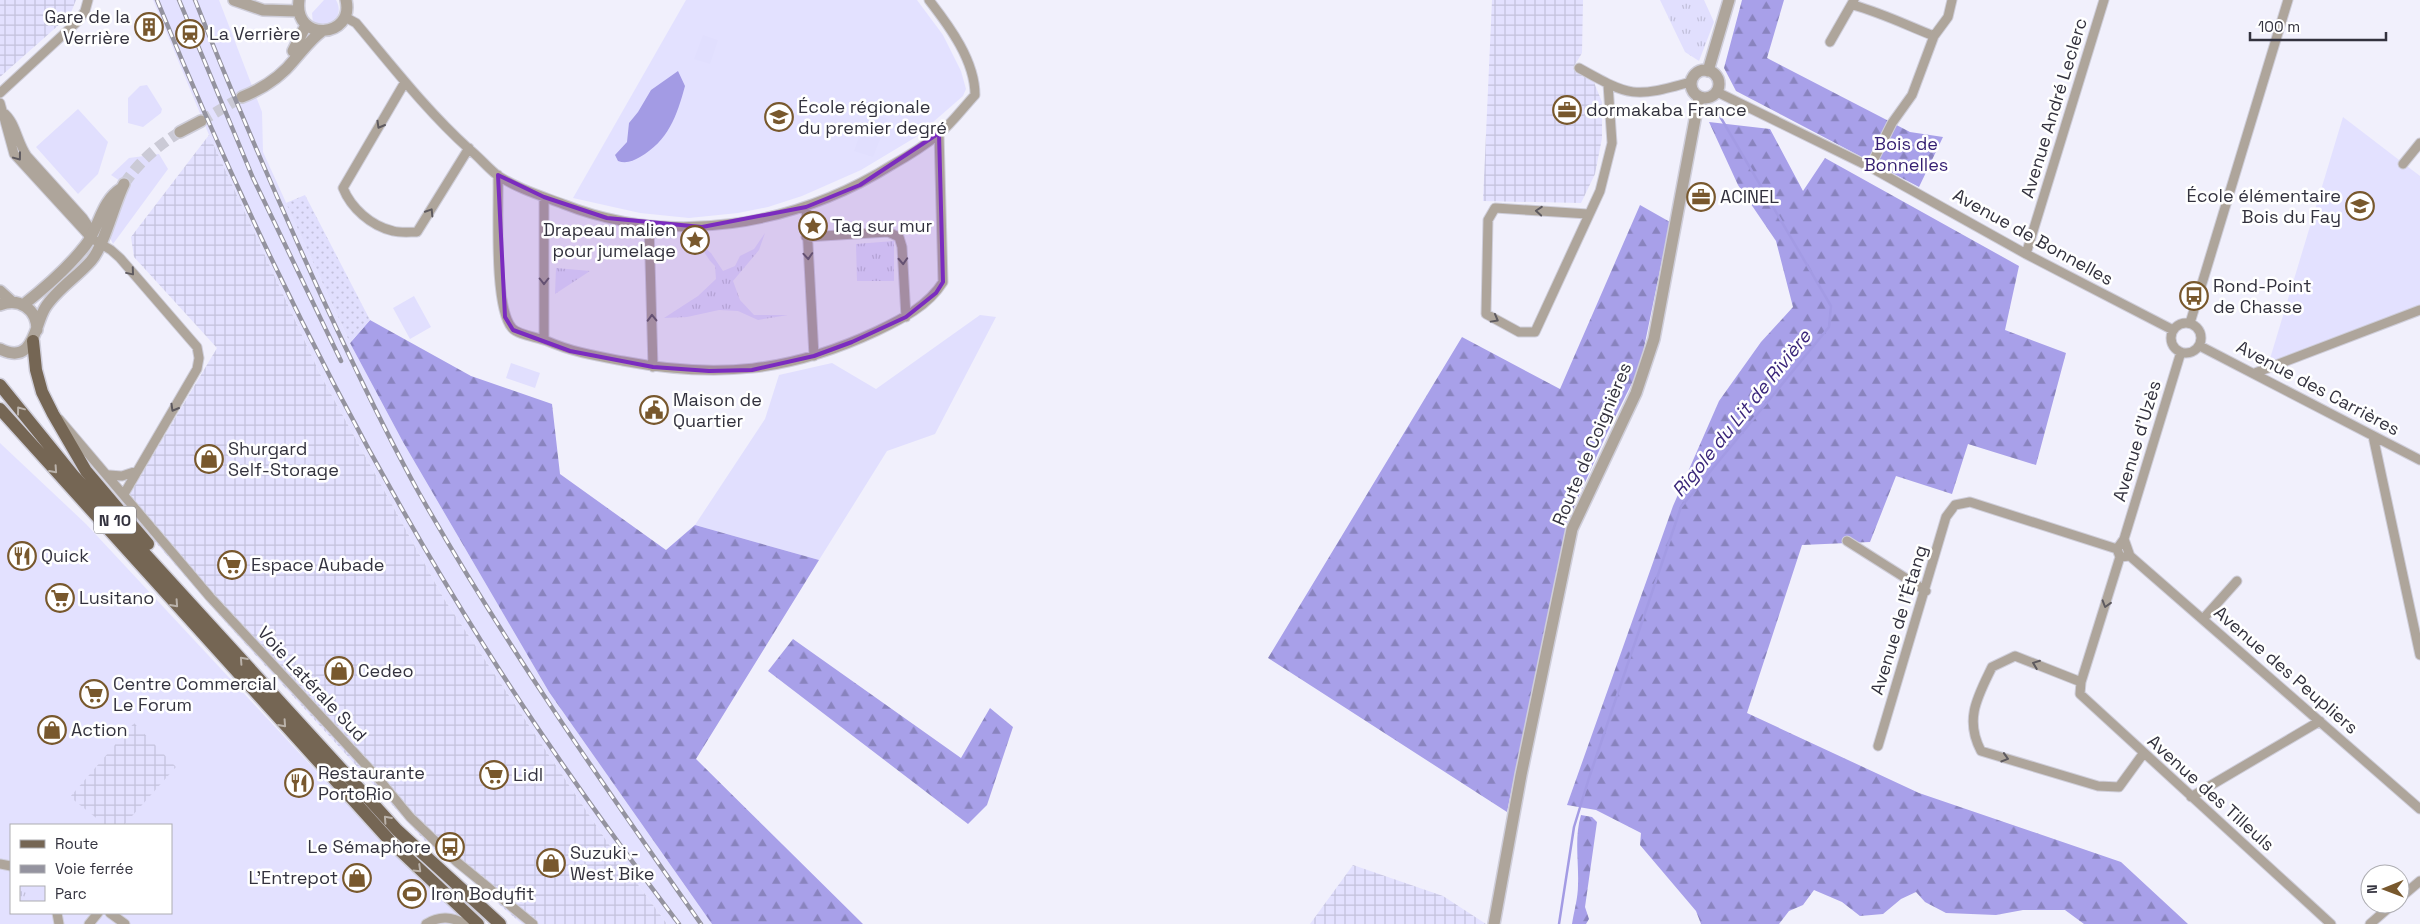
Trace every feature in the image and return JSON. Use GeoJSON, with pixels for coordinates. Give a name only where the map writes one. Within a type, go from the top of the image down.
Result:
{"type":"FeatureCollection","features":[{"type":"Feature","properties":{"kind":"main road"},"geometry":{"type":"LineString","coordinates":[[35,336],[36,370],[42,392],[53,414],[86,471],[152,549],[156,564]]}},
{"type":"Feature","properties":{"kind":"main road","name":"N 10"},"geometry":{"type":"LineString","coordinates":[[0,384],[73,475],[397,830],[500,924]]}},
{"type":"Feature","properties":{"kind":"main road","name":"N 10"},"geometry":{"type":"LineString","coordinates":[[0,409],[390,842],[478,924]]}},
{"type":"Feature","properties":{"kind":"main road"},"geometry":{"type":"LineString","coordinates":[[0,422],[13,433],[22,433]]}},
{"type":"Feature","properties":{"kind":"street"},"geometry":{"type":"LineString","coordinates":[[0,93],[78,21],[85,11],[88,0]]}},
{"type":"Feature","properties":{"kind":"street"},"geometry":{"type":"LineString","coordinates":[[234,0],[262,10],[298,6],[306,25],[300,40],[281,66],[242,97],[260,89],[280,75],[307,44],[322,31],[335,28],[345,17],[346,0]]}},
{"type":"Feature","properties":{"kind":"street"},"geometry":{"type":"LineString","coordinates":[[345,17],[356,23],[450,132],[498,175],[544,197],[575,209],[607,218],[650,225],[702,227],[720,226],[806,207],[860,185],[939,133],[975,96],[975,78],[949,26],[929,0]]}},
{"type":"Feature","properties":{"kind":"street"},"geometry":{"type":"LineString","coordinates":[[1708,71],[1730,0]]}},
{"type":"Feature","properties":{"kind":"street"},"geometry":{"type":"LineString","coordinates":[[1870,167],[1892,123],[1912,95],[1934,36],[1948,17],[1952,0]]}},
{"type":"Feature","properties":{"kind":"street","name":"Avenue André Leclerc"},"geometry":{"type":"LineString","coordinates":[[2026,254],[2104,0]]}},
{"type":"Feature","properties":{"kind":"street"},"geometry":{"type":"LineString","coordinates":[[2190,323],[2288,0]]}},
{"type":"Feature","properties":{"kind":"street"},"geometry":{"type":"LineString","coordinates":[[1830,42],[1854,2],[1934,36]]}},
{"type":"Feature","properties":{"kind":"street"},"geometry":{"type":"LineString","coordinates":[[306,25],[322,31]]}},
{"type":"Feature","properties":{"kind":"street"},"geometry":{"type":"LineString","coordinates":[[1579,68],[1608,84],[1629,92],[1643,94],[1691,82],[1699,71],[1708,71],[1718,79],[1717,92],[1709,98],[1699,98],[1692,91],[1691,82]]}},
{"type":"Feature","properties":{"kind":"street"},"geometry":{"type":"LineString","coordinates":[[405,82],[343,188],[355,210],[392,232],[417,232],[469,148]]}},
{"type":"Feature","properties":{"kind":"street"},"geometry":{"type":"LineString","coordinates":[[1588,214],[1495,208],[1488,220],[1486,314],[1519,332],[1535,332],[1600,190],[1612,143],[1608,84]]}},
{"type":"Feature","properties":{"kind":"street","name":"Avenue de Bonnelles"},"geometry":{"type":"LineString","coordinates":[[1717,92],[1870,167],[2026,254],[2173,330]]}},
{"type":"Feature","properties":{"kind":"street","name":"Route de Coignières"},"geometry":{"type":"LineString","coordinates":[[1494,924],[1521,775],[1572,529],[1636,393],[1654,339],[1699,98]]}},
{"type":"Feature","properties":{"kind":"street"},"geometry":{"type":"LineString","coordinates":[[1,107],[10,117],[17,139],[27,156],[83,218],[94,239],[93,258],[45,308]]}},
{"type":"Feature","properties":{"kind":"street"},"geometry":{"type":"LineString","coordinates":[[1,107],[3,121],[14,154],[94,239],[120,258],[185,331],[196,347],[199,358],[197,369],[124,494]]}},
{"type":"Feature","properties":{"kind":"street"},"geometry":{"type":"LineString","coordinates":[[180,132],[201,120]]}},
{"type":"Feature","properties":{"kind":"street"},"geometry":{"type":"LineString","coordinates":[[498,175],[501,296],[504,317],[513,330],[544,339],[570,351],[653,367],[709,371],[752,370],[814,356],[852,342],[906,317],[936,293],[943,282],[939,133]]}},
{"type":"Feature","properties":{"kind":"street"},"geometry":{"type":"LineString","coordinates":[[2403,164],[2420,143]]}},
{"type":"Feature","properties":{"kind":"street"},"geometry":{"type":"LineString","coordinates":[[0,349],[9,352],[20,351],[35,336],[45,308],[62,282],[88,254],[99,217],[112,194],[123,186]]}},
{"type":"Feature","properties":{"kind":"street"},"geometry":{"type":"LineString","coordinates":[[544,197],[544,339]]}},
{"type":"Feature","properties":{"kind":"street"},"geometry":{"type":"LineString","coordinates":[[806,207],[806,237],[814,356]]}},
{"type":"Feature","properties":{"kind":"street"},"geometry":{"type":"LineString","coordinates":[[650,225],[653,367]]}},
{"type":"Feature","properties":{"kind":"street"},"geometry":{"type":"LineString","coordinates":[[806,237],[888,232],[899,237],[902,247],[906,317]]}},
{"type":"Feature","properties":{"kind":"street"},"geometry":{"type":"LineString","coordinates":[[0,306],[17,303],[44,289],[94,239]]}},
{"type":"Feature","properties":{"kind":"street"},"geometry":{"type":"LineString","coordinates":[[0,291],[34,316],[35,336]]}},
{"type":"Feature","properties":{"kind":"street"},"geometry":{"type":"LineString","coordinates":[[2255,373],[2420,310]]}},
{"type":"Feature","properties":{"kind":"street"},"geometry":{"type":"LineString","coordinates":[[2190,323],[2201,332],[2200,346],[2194,352],[2181,352],[2173,345],[2171,340],[2173,330],[2180,324],[2190,323]]}},
{"type":"Feature","properties":{"kind":"street","name":"Avenue des Carrières"},"geometry":{"type":"LineString","coordinates":[[2200,346],[2420,460]]}},
{"type":"Feature","properties":{"kind":"street","name":"Avenue d'Uzès"},"geometry":{"type":"LineString","coordinates":[[2122,554],[2124,539],[2181,352]]}},
{"type":"Feature","properties":{"kind":"street","name":"Voie Latérale Sud"},"geometry":{"type":"LineString","coordinates":[[53,414],[64,422],[109,475],[130,504],[210,597],[377,777],[410,817],[457,862],[532,924]]}},
{"type":"Feature","properties":{"kind":"street"},"geometry":{"type":"LineString","coordinates":[[2373,436],[2420,655]]}},
{"type":"Feature","properties":{"kind":"street"},"geometry":{"type":"LineString","coordinates":[[109,475],[122,476],[137,472]]}},
{"type":"Feature","properties":{"kind":"street","name":"Avenue de l'Étang"},"geometry":{"type":"LineString","coordinates":[[1878,746],[1926,591],[1946,517],[1955,505],[1970,502],[2122,554]]}},
{"type":"Feature","properties":{"kind":"street"},"geometry":{"type":"LineString","coordinates":[[2124,539],[2122,554],[2081,682],[2015,656],[1992,667],[1973,707],[1974,738],[1982,751],[2098,786],[2119,787],[2143,754]]}},
{"type":"Feature","properties":{"kind":"street"},"geometry":{"type":"LineString","coordinates":[[1847,541],[1926,591]]}},
{"type":"Feature","properties":{"kind":"street","name":"Avenue des Peupliers"},"geometry":{"type":"LineString","coordinates":[[2122,554],[2203,619],[2420,810]]}},
{"type":"Feature","properties":{"kind":"street"},"geometry":{"type":"LineString","coordinates":[[2203,619],[2237,581]]}},
{"type":"Feature","properties":{"kind":"street","name":"Avenue des Tilleuls"},"geometry":{"type":"LineString","coordinates":[[2081,682],[2080,694],[2084,699],[2331,924]]}},
{"type":"Feature","properties":{"kind":"street"},"geometry":{"type":"LineString","coordinates":[[2191,797],[2320,721]]}},
{"type":"Feature","properties":{"kind":"street"},"geometry":{"type":"LineString","coordinates":[[2410,890],[2420,881]]}},
{"type":"Feature","properties":{"kind":"street"},"geometry":{"type":"LineString","coordinates":[[89,924],[97,914]]}},
{"type":"Feature","properties":{"kind":"street"},"geometry":{"type":"LineString","coordinates":[[111,914],[125,924]]}},
{"type":"Feature","properties":{"kind":"street"},"geometry":{"type":"LineString","coordinates":[[2370,924],[2382,914]]}},
{"type":"Feature","properties":{"kind":"street"},"geometry":{"type":"LineString","coordinates":[[426,924],[436,919],[449,917],[465,924]]}},
{"type":"Feature","properties":{"kind":"highlighted area"},"geometry":{"type":"Polygon","coordinates":[[[939,133],[943,282],[936,293],[906,317],[852,342],[814,356],[752,370],[709,371],[653,367],[570,351],[513,330],[505,317],[498,175],[544,197],[607,218],[702,227],[806,207],[860,185],[939,133]]]}},
{"type":"Feature","properties":{"kind":"shaded area"},"geometry":{"type":"Polygon","coordinates":[[[0,0],[76,0],[70,15],[0,77],[0,0]]]}},
{"type":"Feature","properties":{"kind":"shaded area"},"geometry":{"type":"Polygon","coordinates":[[[153,0],[219,0],[262,112],[263,152],[350,343],[403,442],[549,692],[712,924],[667,924],[614,852],[444,599],[321,376],[209,135],[153,0]]]}},
{"type":"Feature","properties":{"kind":"shaded area","name":"École régionale du premier degré"},"geometry":{"type":"Polygon","coordinates":[[[686,0],[917,0],[943,35],[961,71],[966,89],[963,96],[916,137],[861,170],[802,196],[768,207],[738,213],[689,218],[640,213],[573,198],[686,0]]]}},
{"type":"Feature","properties":{"kind":"shaded area"},"geometry":{"type":"Polygon","coordinates":[[[1492,0],[1583,0],[1582,53],[1573,68],[1593,80],[1602,102],[1602,138],[1595,174],[1581,203],[1483,201],[1492,0]]]}},
{"type":"Feature","properties":{"kind":"shaded area"},"geometry":{"type":"Polygon","coordinates":[[[678,71],[685,86],[679,108],[670,127],[650,151],[629,162],[618,161],[615,155],[627,142],[629,123],[651,90],[678,71]]]}},
{"type":"Feature","properties":{"kind":"shaded area","name":"École élémentaire Bois du Fay"},"geometry":{"type":"Polygon","coordinates":[[[2343,117],[2420,176],[2420,310],[2368,330],[2269,362],[2343,117]]]}},
{"type":"Feature","properties":{"kind":"shaded area"},"geometry":{"type":"Polygon","coordinates":[[[209,135],[321,376],[444,599],[614,852],[667,924],[522,924],[425,841],[218,614],[123,505],[217,348],[134,257],[131,237],[209,135]]]}},
{"type":"Feature","properties":{"kind":"shaded area"},"geometry":{"type":"Polygon","coordinates":[[[0,443],[86,524],[372,831],[476,924],[0,924],[0,443]]]}},
{"type":"Feature","properties":{"kind":"shaded area"},"geometry":{"type":"Polygon","coordinates":[[[134,723],[176,767],[125,824],[104,824],[70,797],[134,723]]]}},
{"type":"Feature","properties":{"kind":"shaded area"},"geometry":{"type":"Polygon","coordinates":[[[1353,865],[1443,896],[1486,924],[1310,924],[1353,865]]]}},
{"type":"Feature","properties":{"kind":"green space"},"geometry":{"type":"Polygon","coordinates":[[[324,0],[336,0],[339,8],[338,15],[327,26],[313,24],[312,13],[324,0]]]}},
{"type":"Feature","properties":{"kind":"green space"},"geometry":{"type":"Polygon","coordinates":[[[1660,0],[1704,0],[1714,22],[1699,61],[1685,52],[1660,0]]]}},
{"type":"Feature","properties":{"kind":"green space","name":"Bois de Bonnelles"},"geometry":{"type":"Polygon","coordinates":[[[1742,0],[1784,0],[1767,58],[1910,132],[1943,137],[1919,187],[1736,91],[1724,68],[1742,0]]]}},
{"type":"Feature","properties":{"kind":"green space"},"geometry":{"type":"Polygon","coordinates":[[[703,35],[718,40],[710,64],[694,59],[703,35]]]}},
{"type":"Feature","properties":{"kind":"green space"},"geometry":{"type":"Polygon","coordinates":[[[147,85],[162,109],[161,113],[143,127],[128,123],[128,98],[140,86],[147,85]]]}},
{"type":"Feature","properties":{"kind":"green space"},"geometry":{"type":"Polygon","coordinates":[[[78,109],[108,142],[98,174],[78,194],[36,147],[78,109]]]}},
{"type":"Feature","properties":{"kind":"green space"},"geometry":{"type":"Polygon","coordinates":[[[868,112],[888,119],[873,157],[854,151],[868,112]]]}},
{"type":"Feature","properties":{"kind":"green space"},"geometry":{"type":"Polygon","coordinates":[[[1709,122],[1770,129],[1803,191],[1825,158],[2019,266],[2005,330],[2066,353],[2036,465],[1968,444],[1952,494],[1896,476],[1870,542],[1802,545],[1747,713],[1919,793],[2121,862],[2188,924],[2084,924],[2065,910],[2023,910],[1996,915],[1946,913],[1925,902],[1916,892],[1901,899],[1883,914],[1860,916],[1842,902],[1814,890],[1803,905],[1789,911],[1779,924],[1701,924],[1696,911],[1640,845],[1641,833],[1596,810],[1567,805],[1673,506],[1719,401],[1761,342],[1793,307],[1776,241],[1738,185],[1709,122]]]}},
{"type":"Feature","properties":{"kind":"green space"},"geometry":{"type":"Polygon","coordinates":[[[159,154],[168,169],[113,244],[109,236],[129,187],[111,175],[129,158],[159,154]]]}},
{"type":"Feature","properties":{"kind":"green space"},"geometry":{"type":"Polygon","coordinates":[[[305,195],[370,320],[350,343],[286,203],[305,195]]]}},
{"type":"Feature","properties":{"kind":"green space"},"geometry":{"type":"Polygon","coordinates":[[[1640,205],[1670,222],[1640,367],[1607,433],[1567,523],[1507,812],[1268,658],[1462,337],[1560,389],[1640,205]]]}},
{"type":"Feature","properties":{"kind":"green space"},"geometry":{"type":"Polygon","coordinates":[[[765,233],[759,250],[733,281],[740,300],[754,315],[788,315],[758,320],[738,311],[719,310],[687,317],[664,318],[698,296],[716,279],[715,266],[695,240],[711,253],[723,271],[735,266],[740,256],[754,249],[765,233]]]}},
{"type":"Feature","properties":{"kind":"green space"},"geometry":{"type":"Polygon","coordinates":[[[894,241],[894,281],[857,281],[856,244],[894,241]]]}},
{"type":"Feature","properties":{"kind":"green space"},"geometry":{"type":"Polygon","coordinates":[[[556,268],[590,271],[555,294],[556,268]]]}},
{"type":"Feature","properties":{"kind":"green space"},"geometry":{"type":"Polygon","coordinates":[[[414,296],[431,327],[410,339],[393,308],[414,296]]]}},
{"type":"Feature","properties":{"kind":"green space"},"geometry":{"type":"Polygon","coordinates":[[[980,315],[996,317],[935,434],[887,451],[819,560],[695,525],[765,419],[779,375],[832,363],[876,389],[980,315]]]}},
{"type":"Feature","properties":{"kind":"green space"},"geometry":{"type":"Polygon","coordinates":[[[370,320],[471,376],[552,404],[560,474],[666,550],[695,525],[819,560],[696,759],[863,924],[712,924],[549,692],[403,442],[350,343],[370,320]]]}},
{"type":"Feature","properties":{"kind":"green space"},"geometry":{"type":"Polygon","coordinates":[[[511,363],[540,373],[535,388],[506,378],[511,363]]]}},
{"type":"Feature","properties":{"kind":"green space"},"geometry":{"type":"Polygon","coordinates":[[[793,639],[961,758],[990,708],[1013,727],[987,805],[968,824],[768,671],[793,639]]]}},
{"type":"Feature","properties":{"kind":"green space"},"geometry":{"type":"Polygon","coordinates":[[[1581,815],[1592,817],[1597,822],[1585,907],[1589,919],[1586,924],[1572,924],[1578,890],[1577,841],[1581,815]]]}},
{"type":"Feature","properties":{"kind":"waterway","name":"Rigole du Lit de Rivière"},"geometry":{"type":"LineString","coordinates":[[1559,924],[1574,827],[1681,507],[1829,327],[1831,306],[1718,113]]}},
{"type":"Feature","properties":{"kind":"tunnel"},"geometry":{"type":"LineString","coordinates":[[201,121],[242,97]]}},
{"type":"Feature","properties":{"kind":"tunnel"},"geometry":{"type":"LineString","coordinates":[[124,184],[149,155],[180,132]]}},
{"type":"Feature","properties":{"kind":"railway"},"geometry":{"type":"LineString","coordinates":[[157,0],[228,166],[266,248],[347,409],[390,489],[483,644],[529,715],[602,821],[679,924]]}},
{"type":"Feature","properties":{"kind":"railway"},"geometry":{"type":"LineString","coordinates":[[179,0],[253,178],[341,361]]}},
{"type":"Feature","properties":{"kind":"railway"},"geometry":{"type":"LineString","coordinates":[[195,0],[287,220],[320,293],[355,369],[419,493],[451,549],[519,658],[701,924]]}},
{"type":"Feature","properties":{"kind":"place","name":"Gare de la Verrière"},"geometry":{"type":"Point","coordinates":[149,27]}},
{"type":"Feature","properties":{"kind":"place","name":"La Verrière"},"geometry":{"type":"Point","coordinates":[190,34]}},
{"type":"Feature","properties":{"kind":"place","name":"dormakaba France"},"geometry":{"type":"Point","coordinates":[1567,110]}},
{"type":"Feature","properties":{"kind":"place","name":"École régionale du premier degré"},"geometry":{"type":"Point","coordinates":[779,117]}},
{"type":"Feature","properties":{"kind":"place","name":"ACINEL"},"geometry":{"type":"Point","coordinates":[1701,197]}},
{"type":"Feature","properties":{"kind":"place","name":"École élémentaire Bois du Fay"},"geometry":{"type":"Point","coordinates":[2360,206]}},
{"type":"Feature","properties":{"kind":"place","name":"Tag sur mur"},"geometry":{"type":"Point","coordinates":[813,226]}},
{"type":"Feature","properties":{"kind":"place","name":"Drapeau malien pour jumelage"},"geometry":{"type":"Point","coordinates":[695,240]}},
{"type":"Feature","properties":{"kind":"place","name":"Rond-Point de Chasse"},"geometry":{"type":"Point","coordinates":[2194,296]}},
{"type":"Feature","properties":{"kind":"place","name":"Maison de Quartier"},"geometry":{"type":"Point","coordinates":[654,410]}},
{"type":"Feature","properties":{"kind":"place","name":"Shurgard Self-Storage"},"geometry":{"type":"Point","coordinates":[209,459]}},
{"type":"Feature","properties":{"kind":"place","name":"Quick"},"geometry":{"type":"Point","coordinates":[22,556]}},
{"type":"Feature","properties":{"kind":"place","name":"Espace Aubade"},"geometry":{"type":"Point","coordinates":[232,565]}},
{"type":"Feature","properties":{"kind":"place","name":"Lusitano"},"geometry":{"type":"Point","coordinates":[60,598]}},
{"type":"Feature","properties":{"kind":"place","name":"Cedeo"},"geometry":{"type":"Point","coordinates":[339,671]}},
{"type":"Feature","properties":{"kind":"place","name":"Centre Commercial Le Forum"},"geometry":{"type":"Point","coordinates":[94,694]}},
{"type":"Feature","properties":{"kind":"place","name":"Action"},"geometry":{"type":"Point","coordinates":[52,730]}},
{"type":"Feature","properties":{"kind":"place","name":"Lidl"},"geometry":{"type":"Point","coordinates":[494,775]}},
{"type":"Feature","properties":{"kind":"place","name":"Restaurante PortoRio"},"geometry":{"type":"Point","coordinates":[299,783]}},
{"type":"Feature","properties":{"kind":"place","name":"Le Sémaphore"},"geometry":{"type":"Point","coordinates":[450,847]}},
{"type":"Feature","properties":{"kind":"place","name":"Suzuki - West Bike"},"geometry":{"type":"Point","coordinates":[551,863]}},
{"type":"Feature","properties":{"kind":"place","name":"L'Entrepot"},"geometry":{"type":"Point","coordinates":[357,878]}},
{"type":"Feature","properties":{"kind":"place","name":"Iron Bodyfit"},"geometry":{"type":"Point","coordinates":[412,894]}}]}
